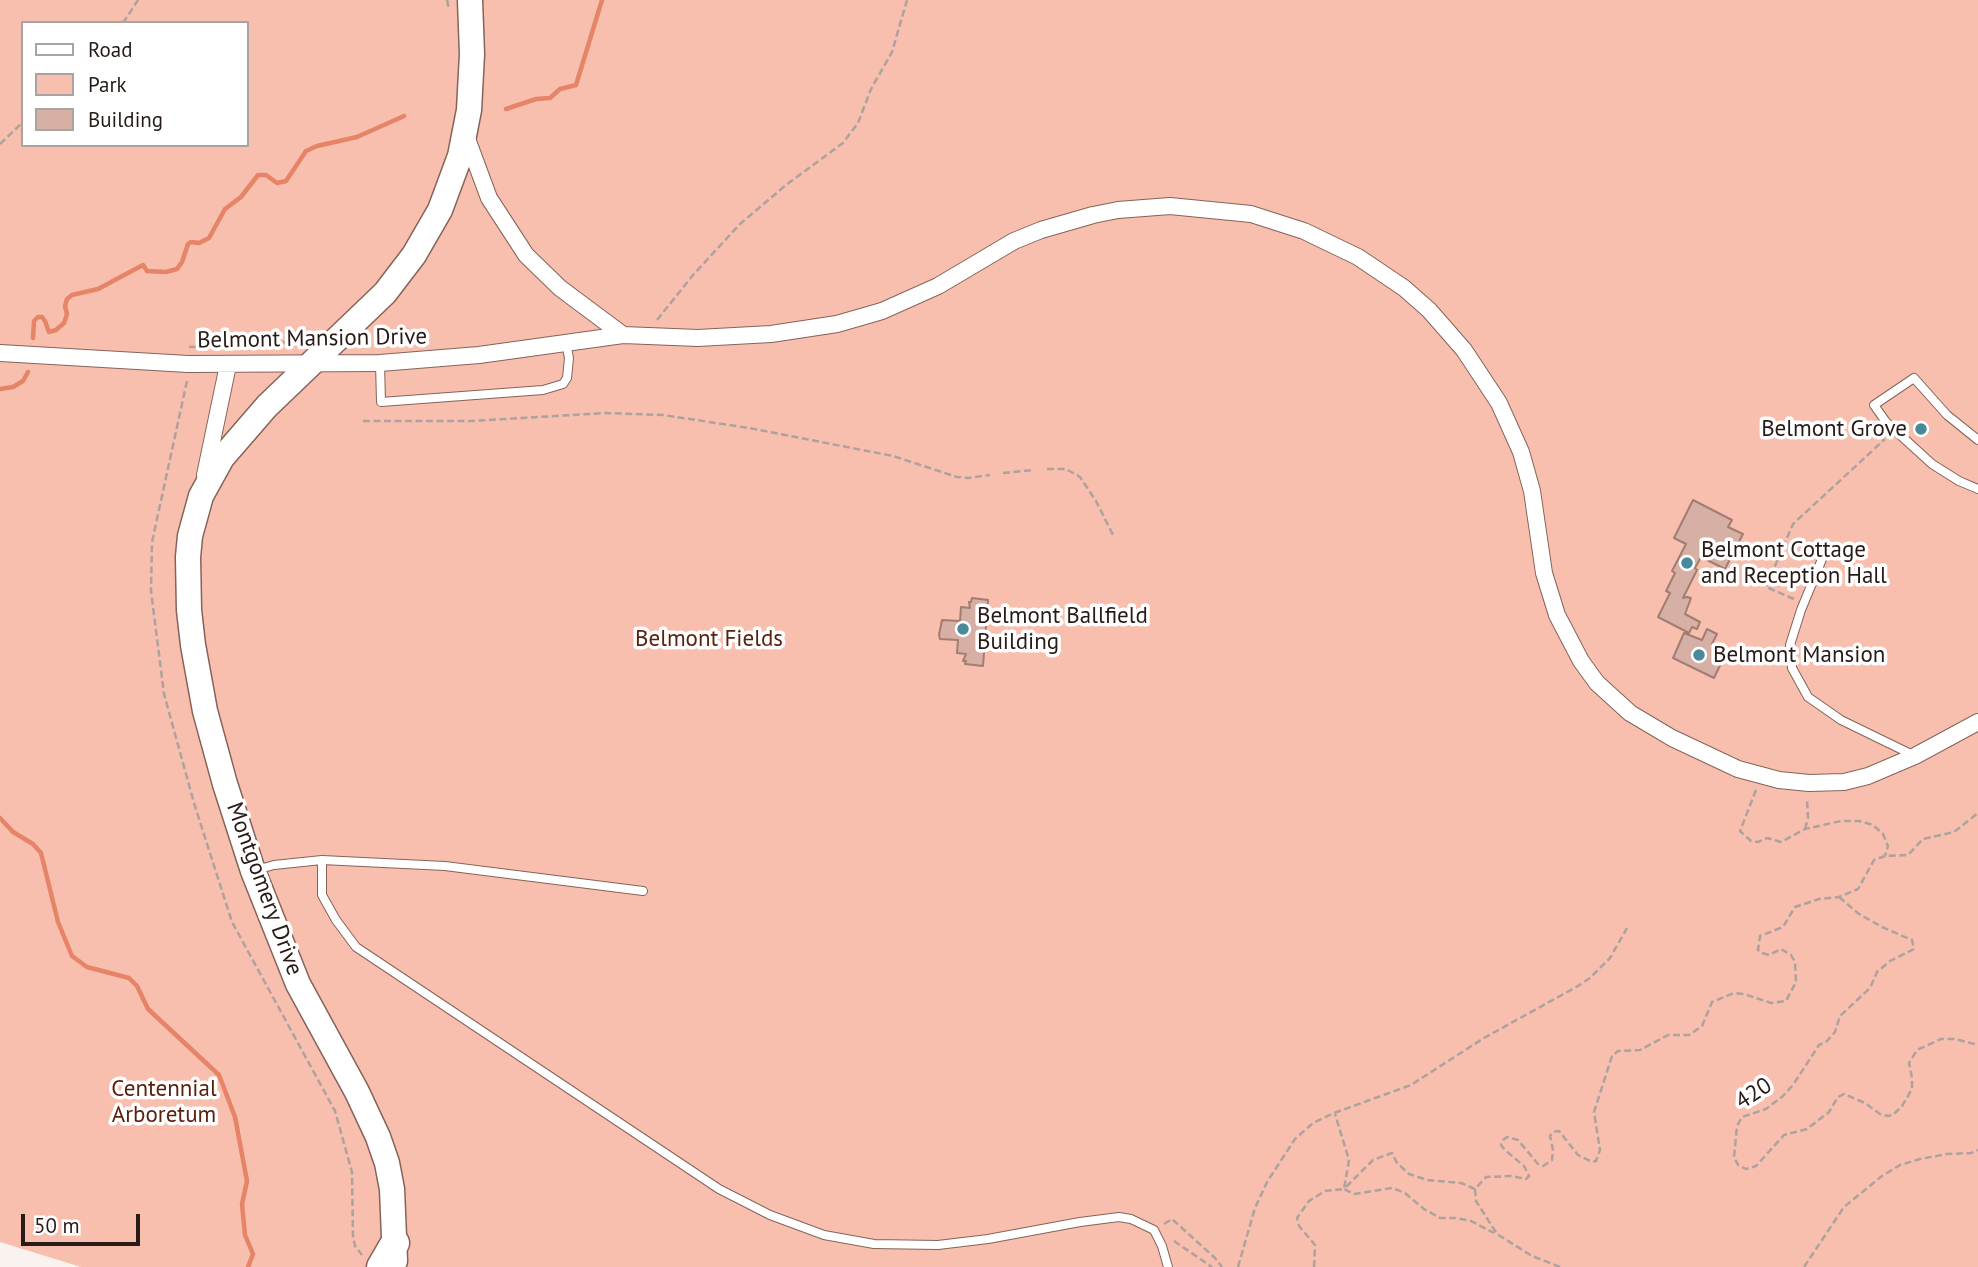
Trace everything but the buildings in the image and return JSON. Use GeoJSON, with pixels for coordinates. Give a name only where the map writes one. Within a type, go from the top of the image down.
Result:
{"type":"FeatureCollection","features":[{"type":"Feature","properties":{"kind":"main road","name":"Montgomery Drive"},"geometry":{"type":"LineString","coordinates":[[392,1262],[392,1189],[387,1163],[357,1092],[299,984],[253,871],[214,746],[193,645],[188,557],[190,536],[201,496],[222,458],[240,435],[312,362],[385,293],[414,255],[440,210],[466,134],[472,84],[459,6]]}},
{"type":"Feature","properties":{"kind":"street"},"geometry":{"type":"LineString","coordinates":[[466,134],[489,198],[526,255],[559,288],[623,335]]}},
{"type":"Feature","properties":{"kind":"street","name":"Belmont Mansion Drive"},"geometry":{"type":"LineString","coordinates":[[0,353],[228,365],[380,363],[453,358],[623,335],[725,337],[771,334],[858,319],[882,311],[938,286],[1023,238],[1067,222],[1118,210],[1170,206],[1251,214],[1304,231],[1358,257],[1404,288],[1446,328],[1483,377],[1521,452],[1532,491],[1544,573],[1557,615],[1581,661],[1597,683],[1630,713],[1714,759],[1761,776],[1808,783],[1856,780],[1915,756],[1978,722]]}},
{"type":"Feature","properties":{"kind":"street","name":"Montgomery Drive"},"geometry":{"type":"LineString","coordinates":[[201,496],[228,365]]}},
{"type":"Feature","properties":{"kind":"lane"},"geometry":{"type":"LineString","coordinates":[[380,363],[381,402],[543,390],[563,384],[567,378],[569,358],[566,343]]}},
{"type":"Feature","properties":{"kind":"lane"},"geometry":{"type":"LineString","coordinates":[[1978,440],[1947,415],[1914,378],[1874,405],[1895,430],[1932,464],[1978,489]]}},
{"type":"Feature","properties":{"kind":"lane"},"geometry":{"type":"LineString","coordinates":[[1822,559],[1803,603],[1790,645],[1792,668],[1808,697],[1841,720],[1915,756]]}},
{"type":"Feature","properties":{"kind":"lane"},"geometry":{"type":"LineString","coordinates":[[253,871],[274,865],[322,860],[445,866],[643,891]]}},
{"type":"Feature","properties":{"kind":"lane"},"geometry":{"type":"LineString","coordinates":[[322,860],[322,895],[356,947],[719,1189],[770,1215],[824,1235],[874,1244],[938,1245],[1119,1217],[1144,1223],[1154,1230],[1168,1267]]}},
{"type":"Feature","properties":{"kind":"path"},"geometry":{"type":"LineString","coordinates":[[124,21],[138,0]]}},
{"type":"Feature","properties":{"kind":"path"},"geometry":{"type":"LineString","coordinates":[[447,0],[459,6]]}},
{"type":"Feature","properties":{"kind":"path"},"geometry":{"type":"LineString","coordinates":[[646,336],[693,275],[740,224],[786,185],[843,143],[858,123],[876,80],[892,52],[907,0]]}},
{"type":"Feature","properties":{"kind":"path"},"geometry":{"type":"LineString","coordinates":[[0,144],[21,124]]}},
{"type":"Feature","properties":{"kind":"path"},"geometry":{"type":"LineString","coordinates":[[242,346],[295,341],[318,332]]}},
{"type":"Feature","properties":{"kind":"path"},"geometry":{"type":"LineString","coordinates":[[189,350],[189,346],[216,346]]}},
{"type":"Feature","properties":{"kind":"path"},"geometry":{"type":"LineString","coordinates":[[362,421],[481,421],[605,413],[663,415],[749,428],[893,456],[957,477],[989,475]]}},
{"type":"Feature","properties":{"kind":"path"},"geometry":{"type":"LineString","coordinates":[[1803,603],[1766,587],[1793,524],[1895,430]]}},
{"type":"Feature","properties":{"kind":"path"},"geometry":{"type":"LineString","coordinates":[[1047,469],[1066,469],[1080,477],[1113,534]]}},
{"type":"Feature","properties":{"kind":"path"},"geometry":{"type":"LineString","coordinates":[[1003,473],[1033,470]]}},
{"type":"Feature","properties":{"kind":"path"},"geometry":{"type":"LineString","coordinates":[[1761,776],[1741,831],[1754,842],[1767,838],[1780,842],[1805,828],[1852,820],[1866,823],[1878,830],[1888,846],[1885,856]]}},
{"type":"Feature","properties":{"kind":"path"},"geometry":{"type":"LineString","coordinates":[[1805,828],[1808,818],[1808,783]]}},
{"type":"Feature","properties":{"kind":"path"},"geometry":{"type":"LineString","coordinates":[[1497,1234],[1476,1201],[1475,1188],[1486,1177],[1512,1176],[1526,1179],[1529,1176],[1524,1166],[1501,1145],[1507,1137],[1518,1140],[1538,1164],[1543,1166],[1552,1160],[1550,1136],[1559,1131],[1578,1155],[1586,1160],[1596,1161],[1600,1150],[1594,1112],[1612,1056],[1618,1051],[1640,1050],[1668,1035],[1689,1035],[1702,1026],[1708,1007],[1721,997],[1734,993],[1771,1003],[1786,1001],[1796,982],[1795,962],[1791,955],[1781,949],[1769,955],[1762,953],[1758,950],[1760,936],[1783,927],[1795,907],[1819,899],[1839,897],[1858,889],[1874,860],[1885,856],[1908,855],[1923,839],[1954,832],[1978,813]]}},
{"type":"Feature","properties":{"kind":"path","name":"420"},"geometry":{"type":"LineString","coordinates":[[1839,897],[1860,915],[1882,928],[1912,940],[1914,949],[1890,961],[1877,972],[1870,988],[1840,1016],[1835,1032],[1819,1045],[1783,1096],[1766,1110],[1742,1118],[1737,1126],[1734,1157],[1738,1165],[1746,1169],[1756,1166],[1784,1135],[1807,1129],[1829,1112],[1838,1097],[1844,1094],[1865,1103],[1880,1114],[1894,1115],[1912,1089],[1909,1063],[1917,1050],[1941,1039],[1950,1038],[1978,1045]]}},
{"type":"Feature","properties":{"kind":"path"},"geometry":{"type":"LineString","coordinates":[[1238,1267],[1255,1208],[1281,1158],[1295,1139],[1334,1113],[1411,1085],[1484,1038],[1578,986],[1610,958],[1627,928]]}},
{"type":"Feature","properties":{"kind":"path"},"geometry":{"type":"LineString","coordinates":[[1334,1113],[1349,1160],[1344,1189]]}},
{"type":"Feature","properties":{"kind":"path"},"geometry":{"type":"LineString","coordinates":[[1804,1267],[1844,1207],[1881,1176],[1920,1159],[1978,1150]]}},
{"type":"Feature","properties":{"kind":"path"},"geometry":{"type":"LineString","coordinates":[[1344,1189],[1373,1160],[1392,1153],[1397,1163],[1409,1174],[1427,1180],[1461,1183],[1475,1188]]}},
{"type":"Feature","properties":{"kind":"path"},"geometry":{"type":"LineString","coordinates":[[1314,1267],[1315,1245],[1299,1226],[1297,1217],[1309,1201],[1325,1191],[1344,1189],[1354,1194],[1392,1188],[1405,1193],[1440,1218],[1471,1221],[1532,1256],[1560,1267]]}},
{"type":"Feature","properties":{"kind":"path"},"geometry":{"type":"LineString","coordinates":[[1172,1219],[1222,1267]]}},
{"type":"Feature","properties":{"kind":"path"},"geometry":{"type":"LineString","coordinates":[[1154,1230],[1212,1267]]}},
{"type":"Feature","properties":{"kind":"green space"},"geometry":{"type":"Polygon","coordinates":[[[0,0],[1978,0],[1978,1267],[81,1267],[0,1242],[0,0]]]}},
{"type":"Feature","properties":{"kind":"waterway"},"geometry":{"type":"LineString","coordinates":[[506,109],[536,99],[550,98],[560,89],[576,85],[602,0]]}},
{"type":"Feature","properties":{"kind":"waterway"},"geometry":{"type":"LineString","coordinates":[[33,338],[34,321],[38,317],[45,321],[49,332],[64,323],[67,314],[65,306],[72,295],[98,289],[143,265],[147,271],[166,272],[177,269],[188,244],[209,238],[225,209],[241,197],[258,175],[266,175],[277,183],[286,181],[306,151],[357,137],[404,116]]}},
{"type":"Feature","properties":{"kind":"waterway"},"geometry":{"type":"LineString","coordinates":[[0,389],[13,387],[23,381],[28,372]]}},
{"type":"Feature","properties":{"kind":"waterway"},"geometry":{"type":"LineString","coordinates":[[0,818],[13,832],[33,844],[41,853],[58,922],[72,956],[87,967],[129,978],[137,986],[148,1009],[219,1075],[235,1117],[247,1181],[242,1204],[245,1235],[253,1254],[248,1267]]}},
{"type":"Feature","properties":{"kind":"place","name":"Belmont Grove"},"geometry":{"type":"Point","coordinates":[1921,429]}},
{"type":"Feature","properties":{"kind":"place","name":"Belmont Cottage and Reception Hall"},"geometry":{"type":"Point","coordinates":[1687,563]}},
{"type":"Feature","properties":{"kind":"place","name":"Belmont Ballfield Building"},"geometry":{"type":"Point","coordinates":[963,629]}},
{"type":"Feature","properties":{"kind":"place","name":"Belmont Mansion"},"geometry":{"type":"Point","coordinates":[1699,655]}},
{"type":"Feature","properties":{"kind":"park label","name":"Belmont Fields"},"geometry":{"type":"Point","coordinates":[709,639]}},
{"type":"Feature","properties":{"kind":"park label","name":"Centennial Arboretum"},"geometry":{"type":"Point","coordinates":[164,1102]}}]}
